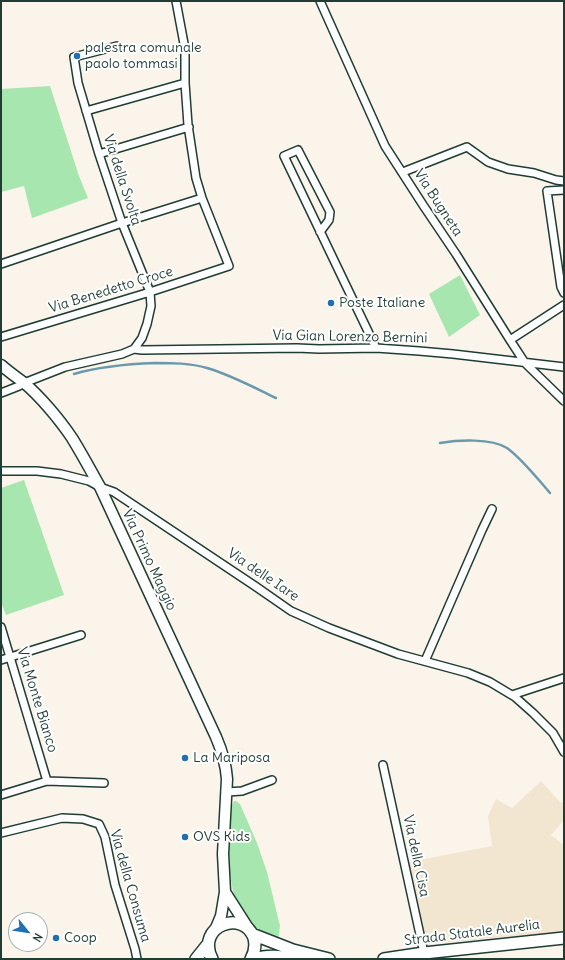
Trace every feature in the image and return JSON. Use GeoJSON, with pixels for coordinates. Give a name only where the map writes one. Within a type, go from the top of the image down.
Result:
{"type":"FeatureCollection","features":[{"type":"Feature","properties":{"kind":"main road"},"geometry":{"type":"LineString","coordinates":[[196,959],[208,944],[211,935],[216,928],[226,923],[238,923],[250,931],[293,950],[329,959]]}},
{"type":"Feature","properties":{"kind":"main road"},"geometry":{"type":"LineString","coordinates":[[250,931],[255,943],[255,952],[251,959]]}},
{"type":"Feature","properties":{"kind":"main road","name":"Strada Statale Aurelia"},"geometry":{"type":"LineString","coordinates":[[384,959],[424,953],[564,938]]}},
{"type":"Feature","properties":{"kind":"main road"},"geometry":{"type":"LineString","coordinates":[[208,944],[209,953],[212,959]]}},
{"type":"Feature","properties":{"kind":"main road"},"geometry":{"type":"LineString","coordinates":[[255,959],[263,956],[298,959]]}},
{"type":"Feature","properties":{"kind":"street"},"geometry":{"type":"LineString","coordinates":[[1,264],[122,223],[202,198],[196,178],[188,127],[185,83],[185,49],[176,1]]}},
{"type":"Feature","properties":{"kind":"street","name":"Via Bugneta"},"geometry":{"type":"LineString","coordinates":[[320,1],[386,146],[525,363],[564,402]]}},
{"type":"Feature","properties":{"kind":"street","name":"Via della Svolta"},"geometry":{"type":"LineString","coordinates":[[117,46],[74,57],[78,83],[99,154],[122,223],[150,292],[151,306],[147,324],[142,338],[134,349]]}},
{"type":"Feature","properties":{"kind":"street"},"geometry":{"type":"LineString","coordinates":[[86,112],[185,83]]}},
{"type":"Feature","properties":{"kind":"street"},"geometry":{"type":"LineString","coordinates":[[99,154],[188,127]]}},
{"type":"Feature","properties":{"kind":"street"},"geometry":{"type":"LineString","coordinates":[[403,172],[466,147],[488,162],[508,169],[534,173],[564,181]]}},
{"type":"Feature","properties":{"kind":"street"},"geometry":{"type":"LineString","coordinates":[[320,232],[329,220],[330,212],[298,150],[284,156],[320,232],[376,348]]}},
{"type":"Feature","properties":{"kind":"street"},"geometry":{"type":"LineString","coordinates":[[564,190],[547,191],[561,286],[564,293]]}},
{"type":"Feature","properties":{"kind":"street","name":"Via Benedetto Croce"},"geometry":{"type":"LineString","coordinates":[[1,338],[229,266],[202,198]]}},
{"type":"Feature","properties":{"kind":"street"},"geometry":{"type":"LineString","coordinates":[[510,340],[564,305]]}},
{"type":"Feature","properties":{"kind":"street","name":"Via Gian Lorenzo Bernini"},"geometry":{"type":"LineString","coordinates":[[134,349],[376,348],[446,353],[564,367]]}},
{"type":"Feature","properties":{"kind":"street"},"geometry":{"type":"LineString","coordinates":[[1,393],[65,367],[122,354],[134,349]]}},
{"type":"Feature","properties":{"kind":"street","name":"Via Primo Maggio"},"geometry":{"type":"LineString","coordinates":[[1,365],[24,383],[56,416],[71,437],[100,487],[216,737],[226,767],[227,779],[223,854],[225,892],[221,916],[216,928]]}},
{"type":"Feature","properties":{"kind":"street","name":"Via delle Iare"},"geometry":{"type":"LineString","coordinates":[[1,471],[37,471],[61,474],[89,481],[114,492],[291,611],[328,628],[398,654],[468,673],[490,682],[512,695],[533,713],[553,733],[564,752]]}},
{"type":"Feature","properties":{"kind":"street"},"geometry":{"type":"LineString","coordinates":[[425,661],[492,509]]}},
{"type":"Feature","properties":{"kind":"street","name":"Via Monte Bianco"},"geometry":{"type":"LineString","coordinates":[[1,627],[47,781]]}},
{"type":"Feature","properties":{"kind":"street"},"geometry":{"type":"LineString","coordinates":[[1,660],[81,635]]}},
{"type":"Feature","properties":{"kind":"street"},"geometry":{"type":"LineString","coordinates":[[512,695],[564,678]]}},
{"type":"Feature","properties":{"kind":"street","name":"Via della Cisa"},"geometry":{"type":"LineString","coordinates":[[383,765],[424,953]]}},
{"type":"Feature","properties":{"kind":"street"},"geometry":{"type":"LineString","coordinates":[[227,792],[242,791],[272,780]]}},
{"type":"Feature","properties":{"kind":"street"},"geometry":{"type":"LineString","coordinates":[[1,795],[47,781],[104,783]]}},
{"type":"Feature","properties":{"kind":"street","name":"Via della Consuma"},"geometry":{"type":"LineString","coordinates":[[1,833],[62,818],[83,819],[99,824],[105,837],[115,885],[137,959]]}},
{"type":"Feature","properties":{"kind":"street","name":"Via Primo Maggio"},"geometry":{"type":"LineString","coordinates":[[225,892],[250,931]]}},
{"type":"Feature","properties":{"kind":"shaded area"},"geometry":{"type":"Polygon","coordinates":[[[541,781],[561,803],[564,801],[564,820],[551,835],[564,845],[564,932],[425,945],[409,862],[492,846],[488,816],[496,799],[512,808],[541,781]]]}},
{"type":"Feature","properties":{"kind":"green space"},"geometry":{"type":"Polygon","coordinates":[[[50,86],[79,176],[88,198],[32,218],[24,186],[1,192],[1,89],[50,86]]]}},
{"type":"Feature","properties":{"kind":"green space"},"geometry":{"type":"Polygon","coordinates":[[[460,275],[480,315],[449,337],[429,294],[460,275]]]}},
{"type":"Feature","properties":{"kind":"green space"},"geometry":{"type":"Polygon","coordinates":[[[24,480],[64,595],[6,615],[1,602],[1,488],[24,480]]]}},
{"type":"Feature","properties":{"kind":"green space"},"geometry":{"type":"Polygon","coordinates":[[[234,801],[240,804],[257,843],[267,872],[280,926],[278,941],[266,935],[249,922],[240,911],[236,901],[230,875],[229,848],[230,816],[234,801]]]}},
{"type":"Feature","properties":{"kind":"waterway"},"geometry":{"type":"LineString","coordinates":[[74,374],[104,367],[124,365],[155,363],[188,364],[201,366],[225,374],[276,398]]}},
{"type":"Feature","properties":{"kind":"waterway"},"geometry":{"type":"LineString","coordinates":[[440,443],[456,441],[484,441],[507,448],[518,457],[550,493]]}},
{"type":"Feature","properties":{"kind":"place","name":"palestra comunale paolo tommasi"},"geometry":{"type":"Point","coordinates":[77,56]}},
{"type":"Feature","properties":{"kind":"place","name":"Poste Italiane"},"geometry":{"type":"Point","coordinates":[331,303]}},
{"type":"Feature","properties":{"kind":"place","name":"La Mariposa"},"geometry":{"type":"Point","coordinates":[185,758]}},
{"type":"Feature","properties":{"kind":"place","name":"OVS Kids"},"geometry":{"type":"Point","coordinates":[185,837]}},
{"type":"Feature","properties":{"kind":"place","name":"Coop"},"geometry":{"type":"Point","coordinates":[56,938]}}]}
